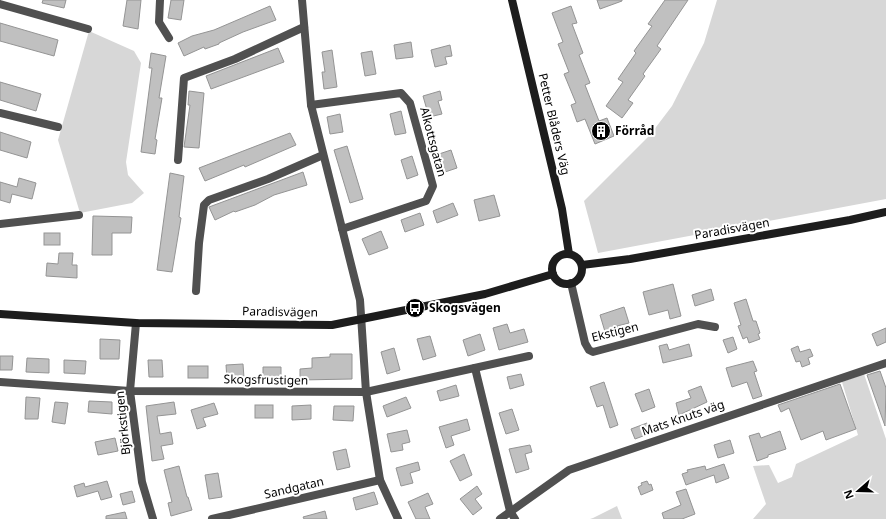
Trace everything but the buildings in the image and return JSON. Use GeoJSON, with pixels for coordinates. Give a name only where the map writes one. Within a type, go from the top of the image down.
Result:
{"type":"FeatureCollection","features":[{"type":"Feature","properties":{"kind":"street"},"geometry":{"type":"LineString","coordinates":[[160,0],[159,22],[169,38]]}},
{"type":"Feature","properties":{"kind":"street"},"geometry":{"type":"LineString","coordinates":[[302,0],[311,105],[360,300],[366,392],[380,480],[398,519]]}},
{"type":"Feature","properties":{"kind":"street","name":"Petter Blåders Väg"},"geometry":{"type":"LineString","coordinates":[[512,0],[562,210],[569,254]]}},
{"type":"Feature","properties":{"kind":"street"},"geometry":{"type":"LineString","coordinates":[[0,4],[88,29]]}},
{"type":"Feature","properties":{"kind":"street"},"geometry":{"type":"LineString","coordinates":[[178,160],[184,78],[235,59],[304,27]]}},
{"type":"Feature","properties":{"kind":"street","name":"Alkottsgatan"},"geometry":{"type":"LineString","coordinates":[[311,105],[401,93],[410,103],[433,186],[426,202],[342,229]]}},
{"type":"Feature","properties":{"kind":"street"},"geometry":{"type":"LineString","coordinates":[[0,113],[58,127]]}},
{"type":"Feature","properties":{"kind":"street"},"geometry":{"type":"LineString","coordinates":[[196,291],[199,243],[204,205],[209,200],[268,179],[323,155]]}},
{"type":"Feature","properties":{"kind":"street","name":"Paradisvägen"},"geometry":{"type":"LineString","coordinates":[[582,265],[638,257],[850,220],[886,212]]}},
{"type":"Feature","properties":{"kind":"street"},"geometry":{"type":"LineString","coordinates":[[0,224],[79,215]]}},
{"type":"Feature","properties":{"kind":"street"},"geometry":{"type":"LineString","coordinates":[[564,254],[569,254],[577,258],[582,265],[579,278],[571,283],[558,281],[553,274],[552,269],[555,259],[564,254]]}},
{"type":"Feature","properties":{"kind":"street","name":"Paradisvägen"},"geometry":{"type":"LineString","coordinates":[[0,314],[136,322],[332,325],[485,294],[553,274]]}},
{"type":"Feature","properties":{"kind":"street","name":"Ekstigen"},"geometry":{"type":"LineString","coordinates":[[571,283],[585,343],[589,350],[593,352],[642,337],[698,324],[715,327]]}},
{"type":"Feature","properties":{"kind":"street","name":"Björkstigen"},"geometry":{"type":"LineString","coordinates":[[136,322],[130,391],[142,482],[153,519]]}},
{"type":"Feature","properties":{"kind":"street","name":"Skogsfrustigen"},"geometry":{"type":"LineString","coordinates":[[0,382],[130,391],[366,392],[529,356]]}},
{"type":"Feature","properties":{"kind":"street","name":"Mats Knuts väg"},"geometry":{"type":"LineString","coordinates":[[500,519],[569,470],[886,363]]}},
{"type":"Feature","properties":{"kind":"street"},"geometry":{"type":"LineString","coordinates":[[475,368],[510,511],[515,519]]}},
{"type":"Feature","properties":{"kind":"street","name":"Sandgatan"},"geometry":{"type":"LineString","coordinates":[[212,519],[380,480]]}},
{"type":"Feature","properties":{"kind":"shaded area"},"geometry":{"type":"Polygon","coordinates":[[[717,0],[886,0],[886,199],[598,253],[584,201],[650,135],[672,106],[704,43],[717,0]]]}},
{"type":"Feature","properties":{"kind":"shaded area"},"geometry":{"type":"Polygon","coordinates":[[[89,31],[134,51],[141,63],[126,162],[128,175],[144,193],[132,203],[80,213],[58,140],[89,31]]]}},
{"type":"Feature","properties":{"kind":"shaded area"},"geometry":{"type":"Polygon","coordinates":[[[864,374],[886,439],[886,519],[753,519],[766,504],[753,466],[769,465],[778,483],[792,477],[796,464],[858,435],[842,382],[864,374]]]}},
{"type":"Feature","properties":{"kind":"shaded area"},"geometry":{"type":"Polygon","coordinates":[[[617,506],[622,519],[590,519],[593,518],[617,506]]]}},
{"type":"Feature","properties":{"kind":"place","name":"Förråd"},"geometry":{"type":"Point","coordinates":[601,131]}},
{"type":"Feature","properties":{"kind":"place","name":"Skogsvägen"},"geometry":{"type":"Point","coordinates":[415,308]}}]}
